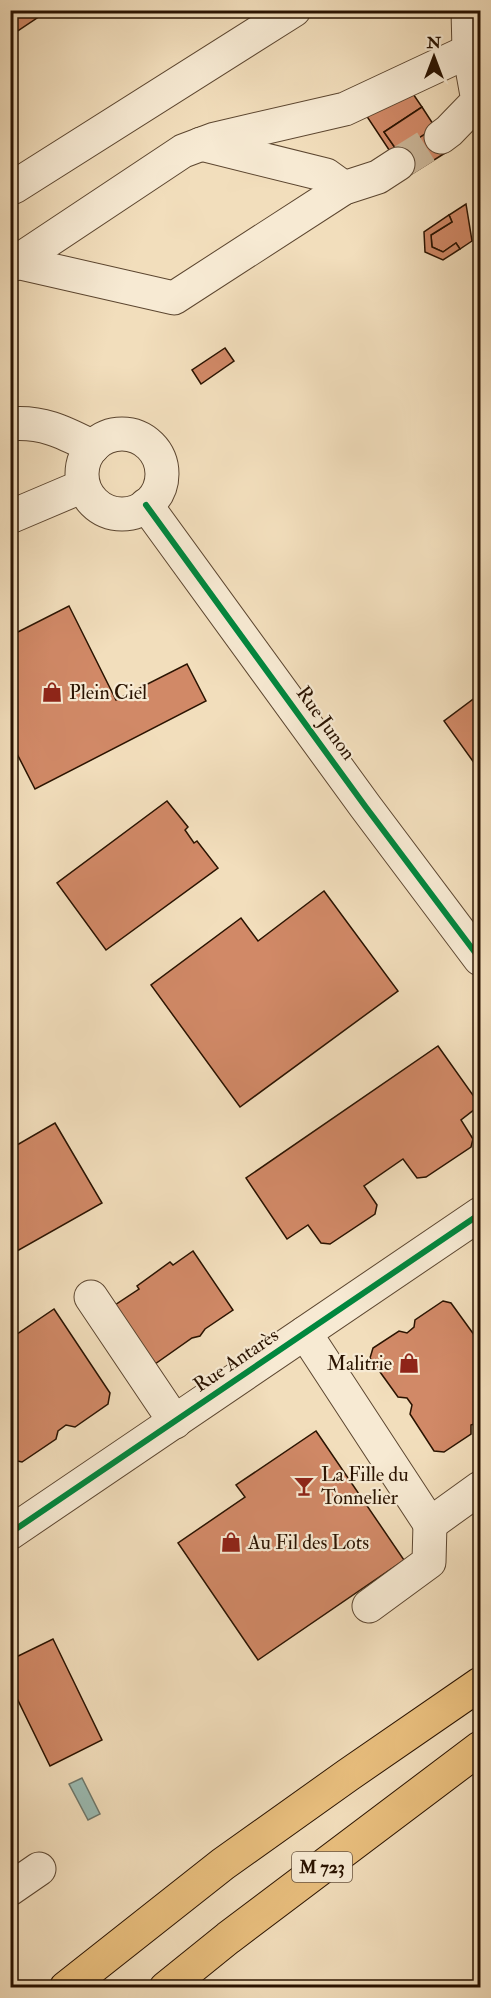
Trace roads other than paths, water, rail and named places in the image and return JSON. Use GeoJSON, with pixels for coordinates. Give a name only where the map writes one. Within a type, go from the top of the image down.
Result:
{"type":"FeatureCollection","features":[{"type":"Feature","properties":{"kind":"main road"},"geometry":{"type":"LineString","coordinates":[[66,1988],[223,1864],[480,1684]]}},
{"type":"Feature","properties":{"kind":"main road","name":"M 723"},"geometry":{"type":"LineString","coordinates":[[166,1988],[228,1938],[480,1748]]}},
{"type":"Feature","properties":{"kind":"street"},"geometry":{"type":"LineString","coordinates":[[10,185],[14,187],[294,10]]}},
{"type":"Feature","properties":{"kind":"street"},"geometry":{"type":"LineString","coordinates":[[441,137],[478,101],[469,51],[468,10]]}},
{"type":"Feature","properties":{"kind":"street"},"geometry":{"type":"LineString","coordinates":[[13,264],[183,151],[207,141],[345,109],[469,51]]}},
{"type":"Feature","properties":{"kind":"street"},"geometry":{"type":"LineString","coordinates":[[207,141],[326,175],[344,188]]}},
{"type":"Feature","properties":{"kind":"street"},"geometry":{"type":"LineString","coordinates":[[13,264],[174,298],[344,188],[378,177],[398,164]]}},
{"type":"Feature","properties":{"kind":"street"},"geometry":{"type":"LineString","coordinates":[[10,424],[25,423],[54,428],[93,447]]}},
{"type":"Feature","properties":{"kind":"street"},"geometry":{"type":"LineString","coordinates":[[114,435],[137,437],[149,445],[158,456],[162,470],[161,484],[156,497],[140,511],[126,514],[109,513],[97,506],[83,486],[82,472],[85,458],[93,447],[101,440],[114,435]]}},
{"type":"Feature","properties":{"kind":"street"},"geometry":{"type":"LineString","coordinates":[[10,518],[83,486]]}},
{"type":"Feature","properties":{"kind":"street","name":"Rue Junon"},"geometry":{"type":"LineString","coordinates":[[146,506],[480,959]]}},
{"type":"Feature","properties":{"kind":"street","name":"Rue Antarès"},"geometry":{"type":"LineString","coordinates":[[10,1533],[480,1214]]}},
{"type":"Feature","properties":{"kind":"street"},"geometry":{"type":"LineString","coordinates":[[91,1297],[175,1422]]}},
{"type":"Feature","properties":{"kind":"street"},"geometry":{"type":"LineString","coordinates":[[305,1333],[430,1524],[429,1562],[369,1606]]}},
{"type":"Feature","properties":{"kind":"street"},"geometry":{"type":"LineString","coordinates":[[430,1524],[480,1488]]}},
{"type":"Feature","properties":{"kind":"street"},"geometry":{"type":"LineString","coordinates":[[10,1890],[39,1869]]}},
{"type":"Feature","properties":{"kind":"water"},"geometry":{"type":"Polygon","coordinates":[[[82,1778],[100,1814],[88,1820],[69,1784],[82,1778]]]}},
{"type":"Feature","properties":{"kind":"tunnel"},"geometry":{"type":"LineString","coordinates":[[398,164],[441,137]]}},
{"type":"Feature","properties":{"kind":"place","name":"Plein Ciel"},"geometry":{"type":"Point","coordinates":[52,692]}},
{"type":"Feature","properties":{"kind":"place","name":"Malitrie"},"geometry":{"type":"Point","coordinates":[409,1363]}},
{"type":"Feature","properties":{"kind":"place","name":"La Fille du Tonnelier"},"geometry":{"type":"Point","coordinates":[304,1486]}},
{"type":"Feature","properties":{"kind":"place","name":"Au Fil des Lots"},"geometry":{"type":"Point","coordinates":[231,1542]}}]}
